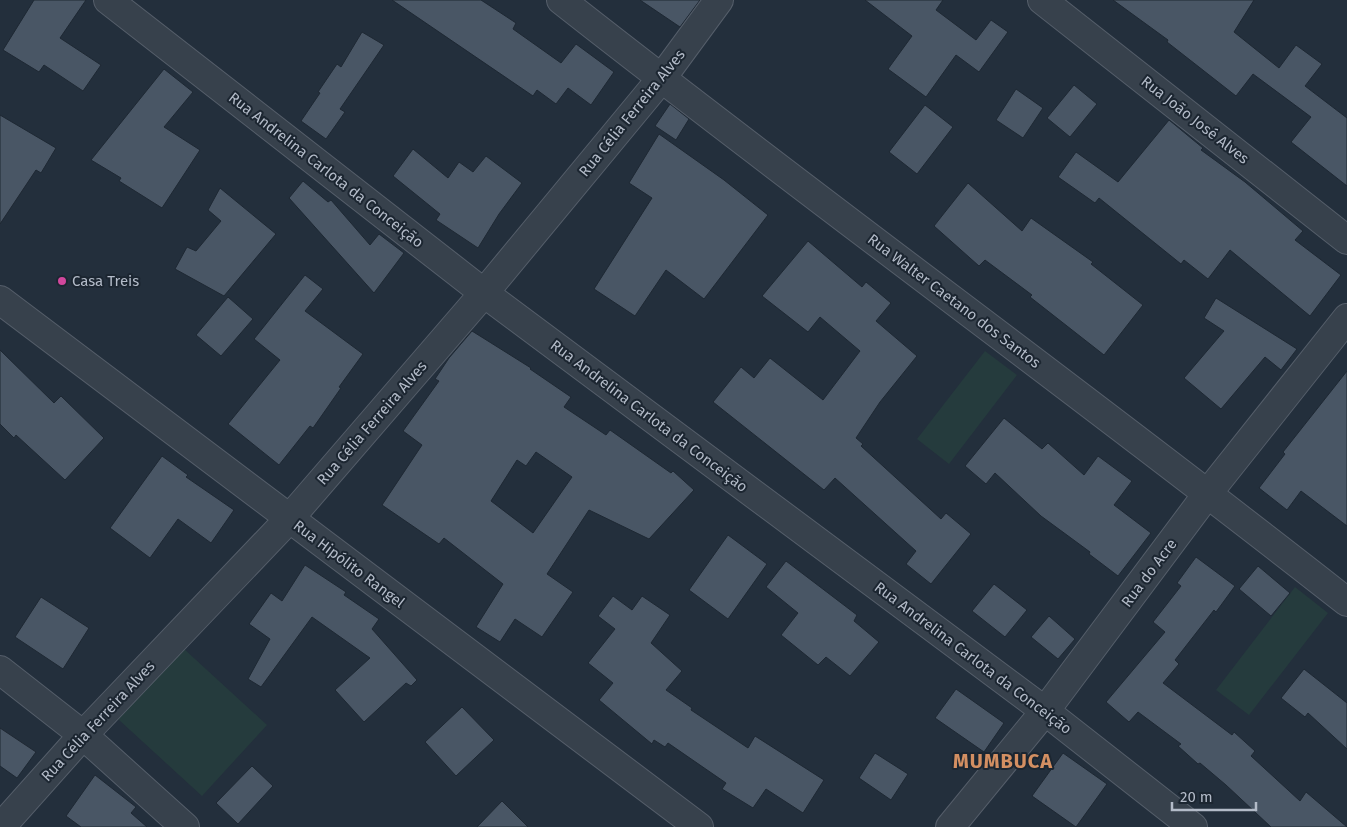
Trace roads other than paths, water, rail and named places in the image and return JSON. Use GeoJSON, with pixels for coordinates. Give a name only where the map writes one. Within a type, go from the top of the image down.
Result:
{"type":"FeatureCollection","features":[{"type":"Feature","properties":{"kind":"street","name":"Rua Andrelina Carlota da Conceição"},"geometry":{"type":"LineString","coordinates":[[108,0],[484,293],[1045,711],[1193,827]]}},
{"type":"Feature","properties":{"kind":"street","name":"Rua Walter Caetano dos Santos"},"geometry":{"type":"LineString","coordinates":[[560,0],[661,79],[1208,493],[1347,602]]}},
{"type":"Feature","properties":{"kind":"street","name":"Rua Célia Ferreira Alves"},"geometry":{"type":"LineString","coordinates":[[1,827],[83,735],[289,519],[484,293],[661,79],[719,0]]}},
{"type":"Feature","properties":{"kind":"street","name":"Rua João José Alves"},"geometry":{"type":"LineString","coordinates":[[1042,0],[1347,240]]}},
{"type":"Feature","properties":{"kind":"street","name":"Rua Hipólito Rangel"},"geometry":{"type":"LineString","coordinates":[[0,300],[699,827]]}},
{"type":"Feature","properties":{"kind":"street","name":"Rua do Acre"},"geometry":{"type":"LineString","coordinates":[[950,827],[1045,711],[1208,493],[1347,318]]}},
{"type":"Feature","properties":{"kind":"street"},"geometry":{"type":"LineString","coordinates":[[0,670],[83,735],[185,827]]}},
{"type":"Feature","properties":{"kind":"place","name":"Casa Treis"},"geometry":{"type":"Point","coordinates":[62,281]}},
{"type":"Feature","properties":{"kind":"district","name":"MUMBUCA"},"geometry":{"type":"Point","coordinates":[1003,761]}}]}
